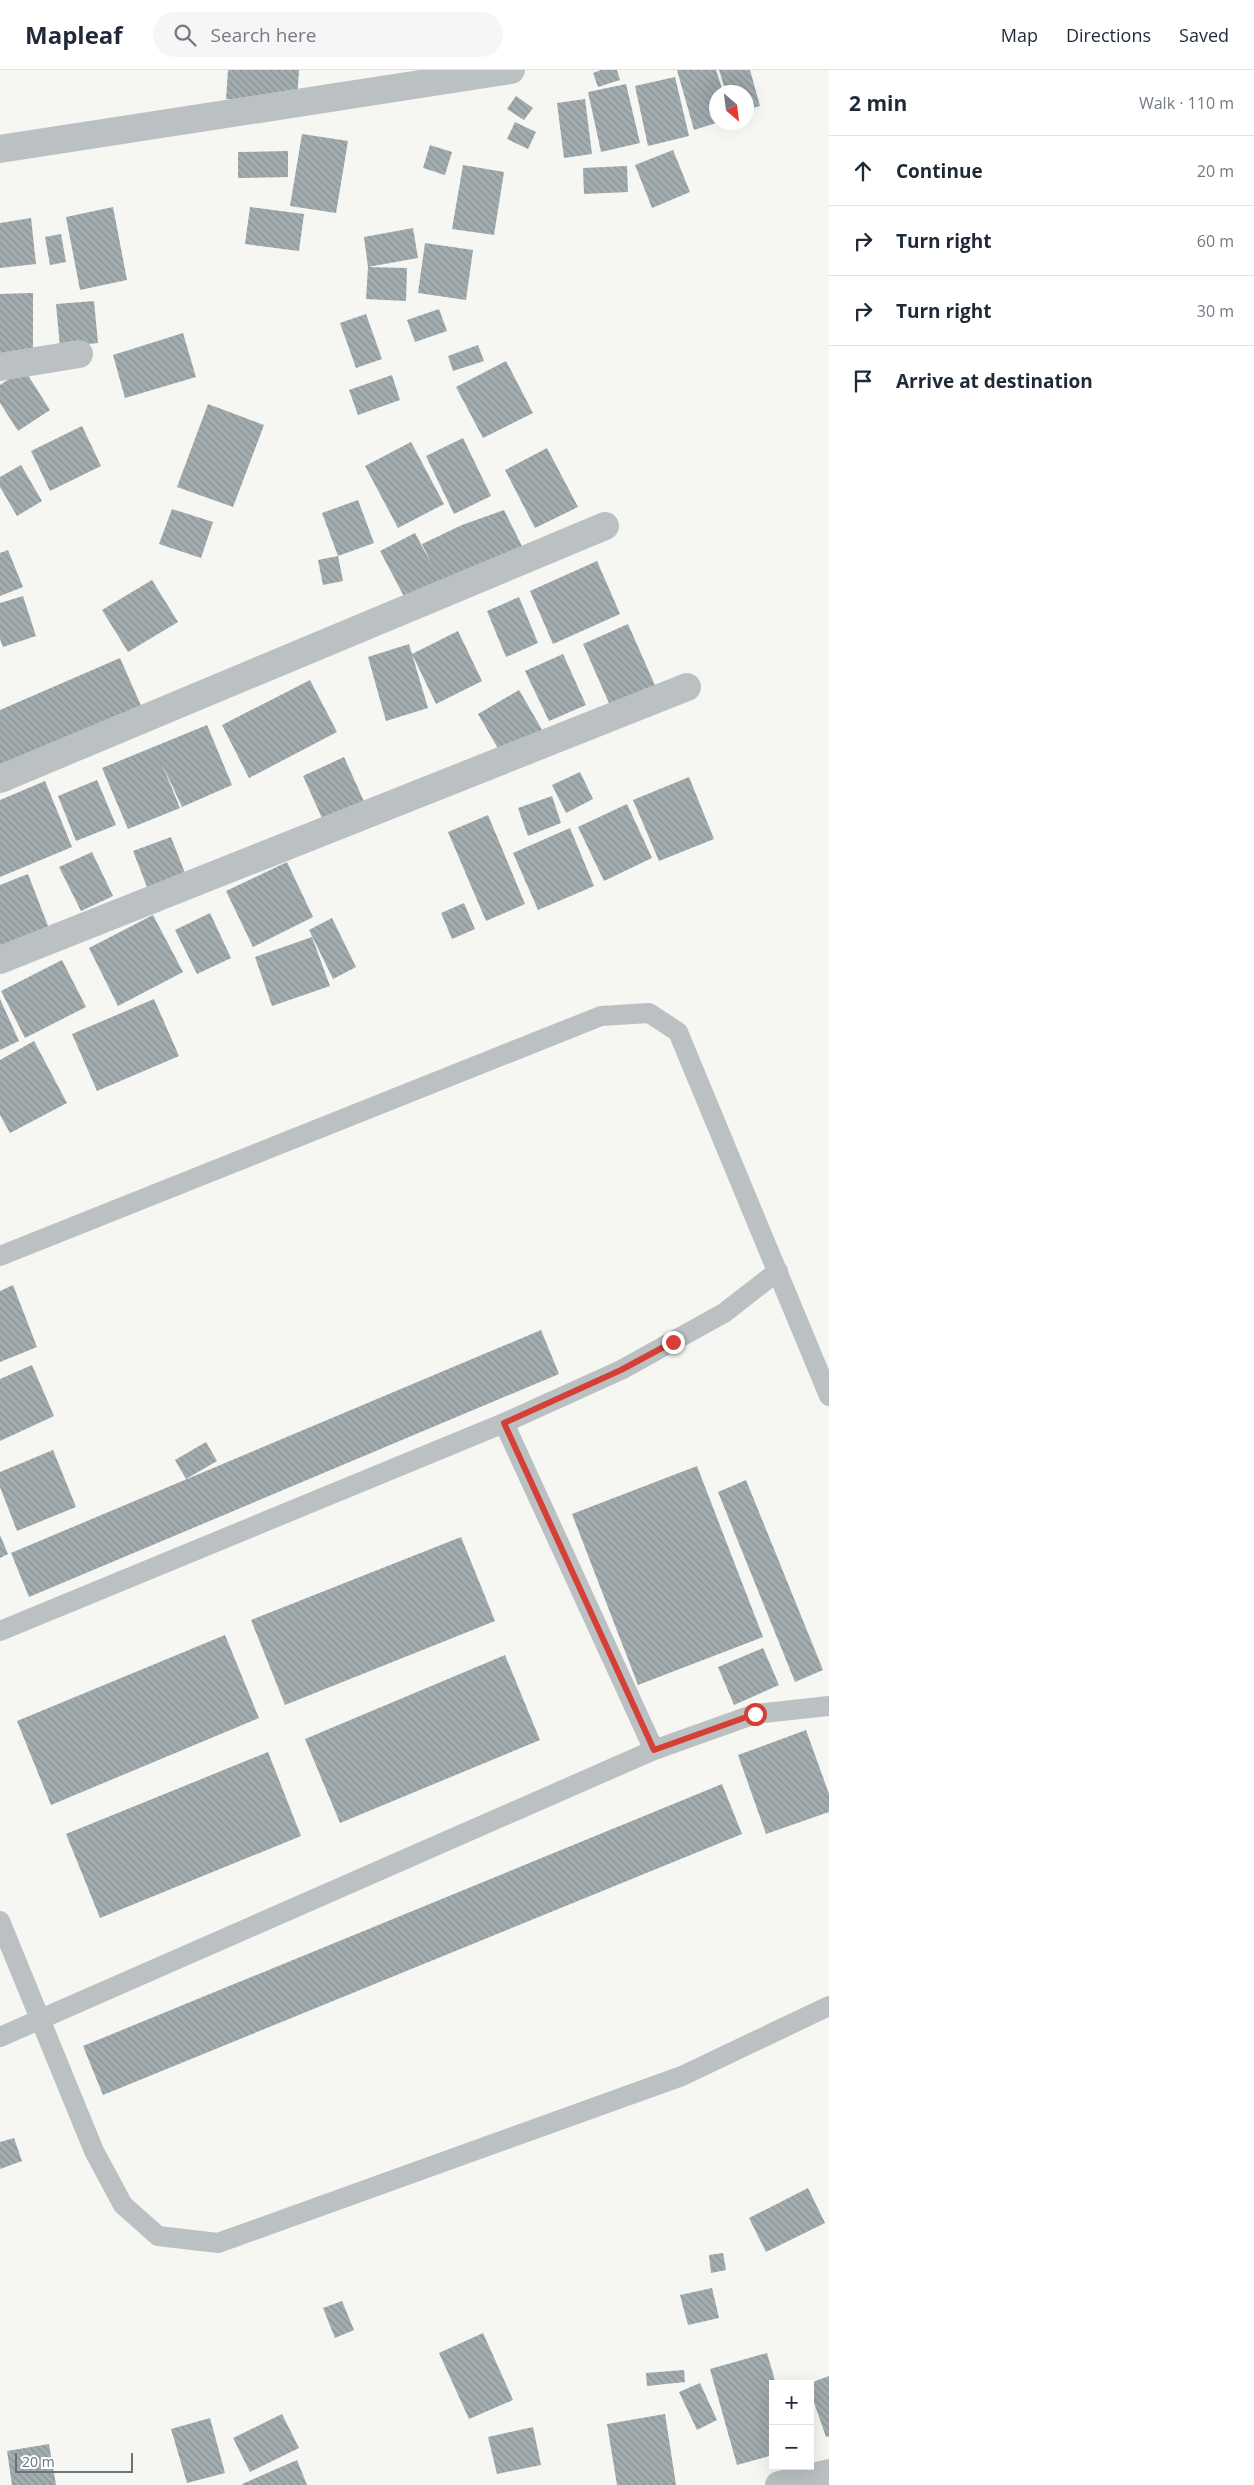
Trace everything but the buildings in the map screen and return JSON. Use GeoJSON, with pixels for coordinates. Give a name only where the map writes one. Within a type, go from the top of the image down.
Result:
{"type":"FeatureCollection","features":[{"type":"Feature","properties":{"kind":"street"},"geometry":{"type":"LineString","coordinates":[[0,149],[511,70]]}},
{"type":"Feature","properties":{"kind":"street"},"geometry":{"type":"LineString","coordinates":[[0,367],[79,354]]}},
{"type":"Feature","properties":{"kind":"street"},"geometry":{"type":"LineString","coordinates":[[0,779],[605,526]]}},
{"type":"Feature","properties":{"kind":"street"},"geometry":{"type":"LineString","coordinates":[[0,960],[687,686]]}},
{"type":"Feature","properties":{"kind":"street"},"geometry":{"type":"LineString","coordinates":[[779,2485],[829,2473]]}},
{"type":"Feature","properties":{"kind":"lane"},"geometry":{"type":"LineString","coordinates":[[0,1256],[601,1016],[649,1013],[678,1032],[829,1396]]}},
{"type":"Feature","properties":{"kind":"lane"},"geometry":{"type":"LineString","coordinates":[[0,1631],[504,1423],[621,1370],[724,1313],[778,1270]]}},
{"type":"Feature","properties":{"kind":"lane"},"geometry":{"type":"LineString","coordinates":[[504,1423],[654,1750]]}},
{"type":"Feature","properties":{"kind":"lane"},"geometry":{"type":"LineString","coordinates":[[0,2036],[654,1750],[755,1714],[829,1706]]}},
{"type":"Feature","properties":{"kind":"lane"},"geometry":{"type":"LineString","coordinates":[[0,1921],[94,2151],[123,2205],[158,2236],[218,2243],[682,2076],[829,2006]]}},
{"type":"Feature","properties":{"kind":"route"},"geometry":{"type":"LineString","coordinates":[[673,1342],[621,1370],[504,1423],[654,1750],[755,1714]]}}]}
